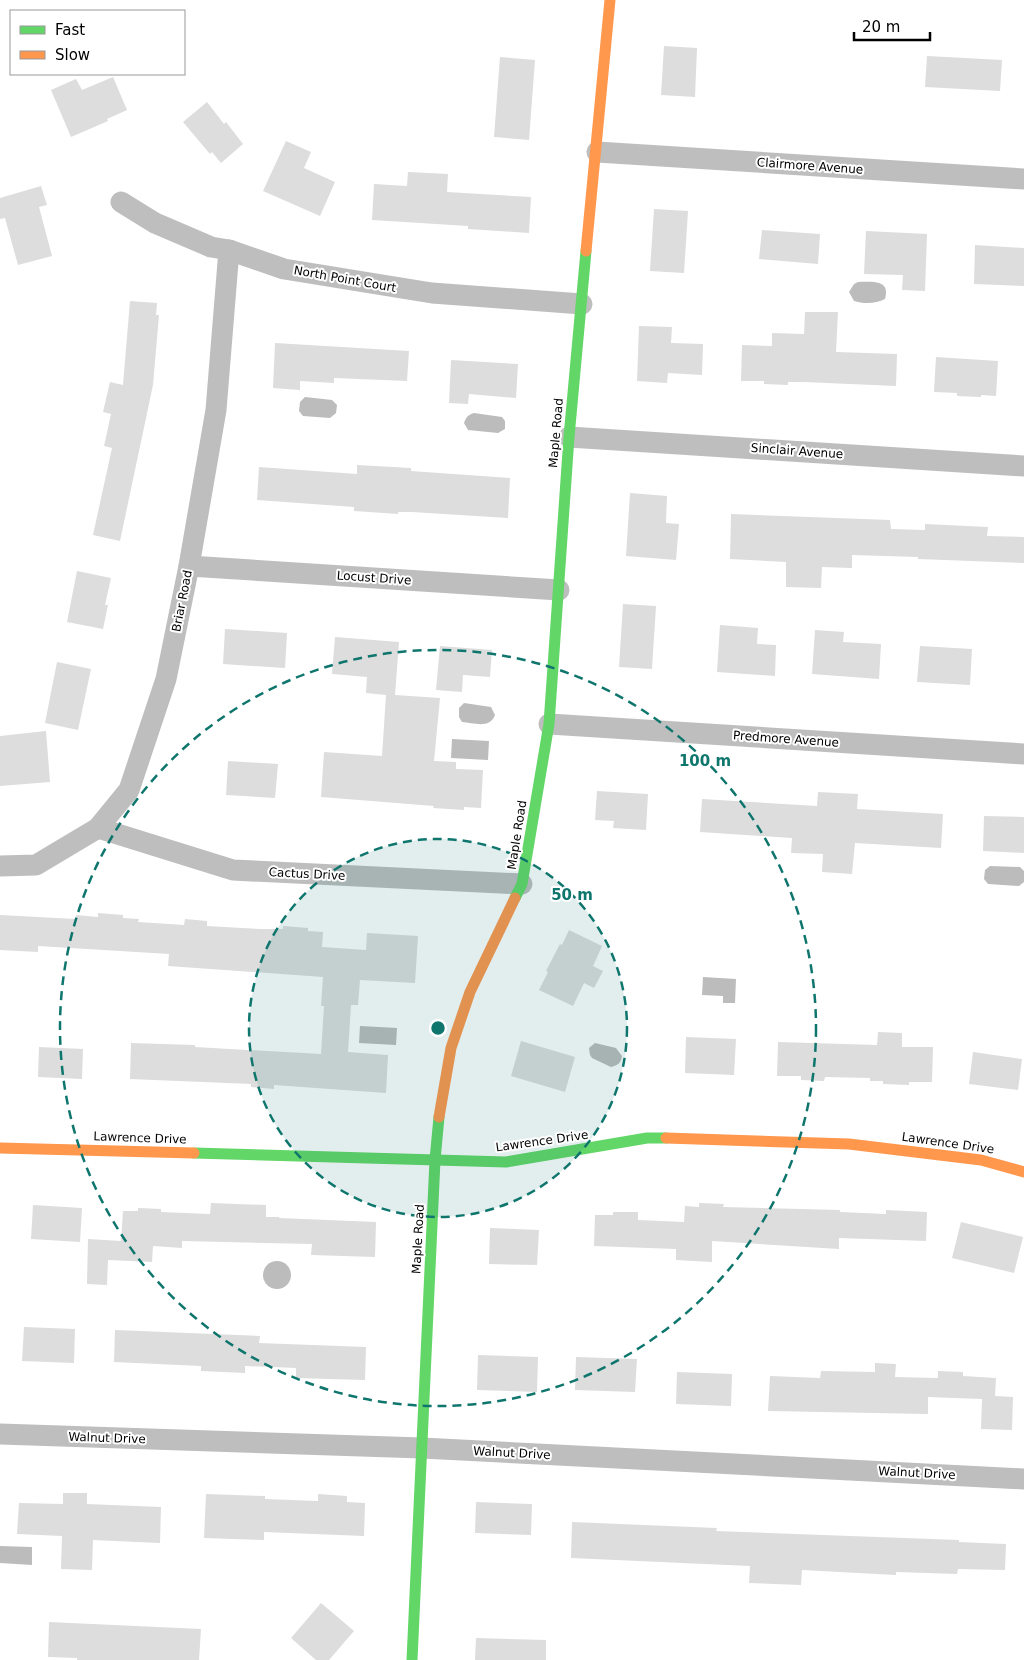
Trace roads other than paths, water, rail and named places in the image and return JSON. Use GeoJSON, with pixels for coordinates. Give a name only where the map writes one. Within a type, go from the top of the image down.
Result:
{"type":"FeatureCollection","features":[{"type":"Feature","properties":{"kind":"street","name":"Maple Road"},"geometry":{"type":"LineString","coordinates":[[412,1660],[435,1160],[440,1112],[450,1048],[470,992],[522,884],[549,724],[569,437],[610,0]]}},
{"type":"Feature","properties":{"kind":"street","name":"Clairmore Avenue"},"geometry":{"type":"LineString","coordinates":[[596,152],[1024,179]]}},
{"type":"Feature","properties":{"kind":"street","name":"North Point Court"},"geometry":{"type":"LineString","coordinates":[[121,202],[155,223],[211,247],[229,250],[284,269],[432,293],[582,304]]}},
{"type":"Feature","properties":{"kind":"street","name":"Briar Road"},"geometry":{"type":"LineString","coordinates":[[0,866],[36,865],[98,828],[129,790],[166,679],[189,566],[216,410],[229,250]]}},
{"type":"Feature","properties":{"kind":"street","name":"Sinclair Avenue"},"geometry":{"type":"LineString","coordinates":[[569,437],[1024,466]]}},
{"type":"Feature","properties":{"kind":"street","name":"Locust Drive"},"geometry":{"type":"LineString","coordinates":[[189,566],[559,590]]}},
{"type":"Feature","properties":{"kind":"street","name":"Predmore Avenue"},"geometry":{"type":"LineString","coordinates":[[549,724],[1024,754]]}},
{"type":"Feature","properties":{"kind":"street","name":"Cactus Drive"},"geometry":{"type":"LineString","coordinates":[[98,828],[233,870],[522,884]]}},
{"type":"Feature","properties":{"kind":"street","name":"Lawrence Drive"},"geometry":{"type":"LineString","coordinates":[[0,1148],[506,1162],[647,1138],[692,1138],[849,1144],[981,1160],[1024,1172]]}},
{"type":"Feature","properties":{"kind":"street","name":"Walnut Drive"},"geometry":{"type":"LineString","coordinates":[[0,1434],[422,1448],[1024,1479]]}}]}
